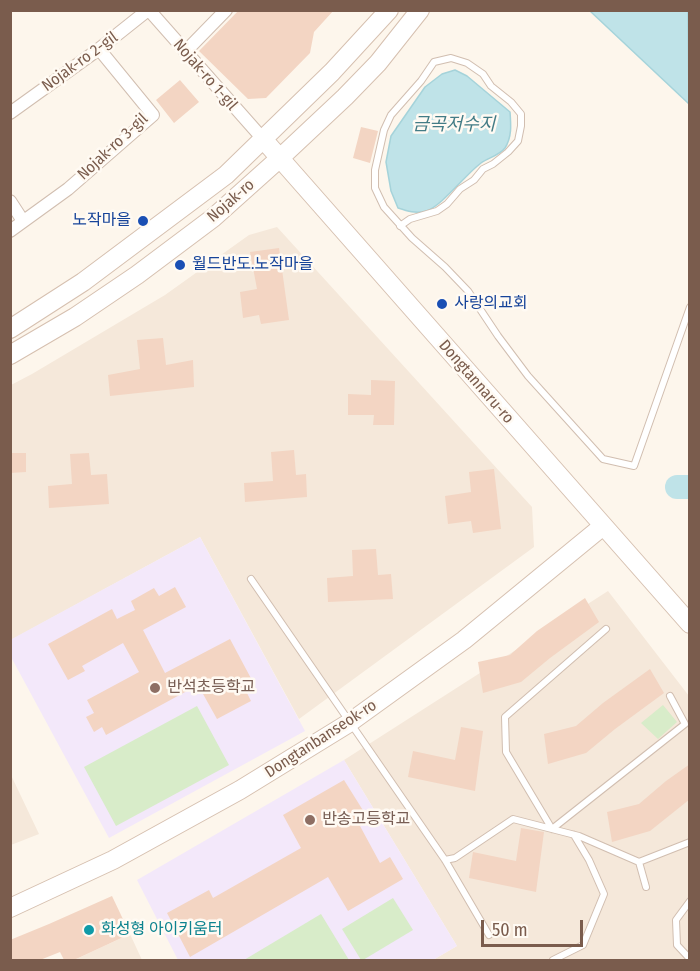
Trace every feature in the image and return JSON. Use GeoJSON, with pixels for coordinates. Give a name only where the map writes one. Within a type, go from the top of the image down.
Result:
{"type":"FeatureCollection","features":[{"type":"Feature","properties":{"kind":"street","name":"Nojak-ro 2-gil"},"geometry":{"type":"LineString","coordinates":[[10,113],[99,49],[148,10]]}},
{"type":"Feature","properties":{"kind":"street","name":"Nojak-ro 1-gil"},"geometry":{"type":"LineString","coordinates":[[148,10],[263,139]]}},
{"type":"Feature","properties":{"kind":"street"},"geometry":{"type":"LineString","coordinates":[[185,52],[226,10]]}},
{"type":"Feature","properties":{"kind":"street","name":"Nojak-ro"},"geometry":{"type":"LineString","coordinates":[[10,355],[137,275],[213,218],[337,105],[378,63],[420,10]]}},
{"type":"Feature","properties":{"kind":"street","name":"Nojak-ro"},"geometry":{"type":"LineString","coordinates":[[10,329],[83,282],[226,175],[319,85],[389,11]]}},
{"type":"Feature","properties":{"kind":"street","name":"Nojak-ro 3-gil"},"geometry":{"type":"LineString","coordinates":[[10,231],[68,189],[153,116],[99,49]]}},
{"type":"Feature","properties":{"kind":"street"},"geometry":{"type":"LineString","coordinates":[[319,85],[320,101],[337,105]]}},
{"type":"Feature","properties":{"kind":"street","name":"Dongtannaru-ro"},"geometry":{"type":"LineString","coordinates":[[263,139],[690,624]]}},
{"type":"Feature","properties":{"kind":"street"},"geometry":{"type":"LineString","coordinates":[[196,198],[212,200],[213,218]]}},
{"type":"Feature","properties":{"kind":"street"},"geometry":{"type":"LineString","coordinates":[[10,201],[23,221]]}},
{"type":"Feature","properties":{"kind":"street","name":"Dongtanbanseok-ro"},"geometry":{"type":"LineString","coordinates":[[10,908],[113,860],[240,790],[350,723],[464,640],[603,526]]}},
{"type":"Feature","properties":{"kind":"lane"},"geometry":{"type":"LineString","coordinates":[[400,226],[410,219],[437,211],[447,204],[460,189],[508,152],[518,141],[521,114],[511,102],[491,86],[483,74],[468,63],[452,58],[434,62],[421,81],[391,114],[384,130],[375,170],[375,188],[384,207],[400,226],[411,238],[445,267],[468,291],[528,376],[603,459],[634,466],[690,307]]}},
{"type":"Feature","properties":{"kind":"lane"},"geometry":{"type":"LineString","coordinates":[[251,579],[445,860],[489,935]]}},
{"type":"Feature","properties":{"kind":"lane"},"geometry":{"type":"LineString","coordinates":[[552,829],[506,752],[505,717],[606,628]]}},
{"type":"Feature","properties":{"kind":"lane"},"geometry":{"type":"LineString","coordinates":[[552,829],[685,724],[670,696]]}},
{"type":"Feature","properties":{"kind":"lane"},"geometry":{"type":"LineString","coordinates":[[445,860],[455,858],[513,819],[574,835],[639,862],[690,842]]}},
{"type":"Feature","properties":{"kind":"lane"},"geometry":{"type":"LineString","coordinates":[[553,960],[583,945],[604,894],[589,860],[574,835]]}},
{"type":"Feature","properties":{"kind":"lane"},"geometry":{"type":"LineString","coordinates":[[639,862],[646,887]]}},
{"type":"Feature","properties":{"kind":"lane"},"geometry":{"type":"LineString","coordinates":[[690,901],[676,920],[677,945],[690,959]]}},
{"type":"Feature","properties":{"kind":"shaded area"},"geometry":{"type":"Polygon","coordinates":[[[277,227],[532,507],[534,547],[299,719],[200,537],[11,640],[11,385],[165,295],[249,235],[277,227]]]}},
{"type":"Feature","properties":{"kind":"shaded area","name":"반석초등학교"},"geometry":{"type":"Polygon","coordinates":[[[200,537],[305,731],[109,838],[11,657],[10,640],[200,537]]]}},
{"type":"Feature","properties":{"kind":"shaded area"},"geometry":{"type":"Polygon","coordinates":[[[608,591],[689,696],[689,960],[433,960],[457,946],[344,760],[608,591]]]}},
{"type":"Feature","properties":{"kind":"shaded area","name":"반송고등학교"},"geometry":{"type":"Polygon","coordinates":[[[344,760],[457,946],[433,960],[178,960],[137,880],[344,760]]]}},
{"type":"Feature","properties":{"kind":"shaded area"},"geometry":{"type":"Polygon","coordinates":[[[10,773],[39,834],[11,845],[10,845],[10,773]]]}},
{"type":"Feature","properties":{"kind":"shaded area"},"geometry":{"type":"Polygon","coordinates":[[[130,934],[142,960],[74,960],[130,934]]]}},
{"type":"Feature","properties":{"kind":"green space"},"geometry":{"type":"Polygon","coordinates":[[[663,705],[677,722],[658,739],[641,723],[663,705]]]}},
{"type":"Feature","properties":{"kind":"green space"},"geometry":{"type":"Polygon","coordinates":[[[197,706],[229,765],[116,826],[84,767],[197,706]]]}},
{"type":"Feature","properties":{"kind":"green space"},"geometry":{"type":"Polygon","coordinates":[[[393,898],[413,930],[361,960],[342,929],[393,898]]]}},
{"type":"Feature","properties":{"kind":"green space"},"geometry":{"type":"Polygon","coordinates":[[[321,914],[349,960],[244,960],[321,914]]]}},
{"type":"Feature","properties":{"kind":"water"},"geometry":{"type":"Polygon","coordinates":[[[590,11],[688,11],[689,104],[590,11]]]}},
{"type":"Feature","properties":{"kind":"water","name":"금곡저수지"},"geometry":{"type":"Polygon","coordinates":[[[455,70],[467,76],[510,112],[509,140],[500,153],[475,168],[439,204],[419,212],[398,208],[391,191],[386,162],[391,136],[425,87],[442,74],[455,70]]]}},
{"type":"Feature","properties":{"kind":"building"},"geometry":{"type":"Polygon","coordinates":[[[239,10],[334,10],[314,32],[310,53],[266,98],[248,99],[199,51],[239,10]]]}},
{"type":"Feature","properties":{"kind":"building"},"geometry":{"type":"Polygon","coordinates":[[[180,80],[199,102],[174,123],[156,100],[180,80]]]}},
{"type":"Feature","properties":{"kind":"building"},"geometry":{"type":"Polygon","coordinates":[[[361,127],[378,131],[370,163],[353,158],[361,127]]]}},
{"type":"Feature","properties":{"kind":"building"},"geometry":{"type":"Polygon","coordinates":[[[279,248],[289,320],[261,324],[259,315],[243,318],[240,292],[257,289],[250,252],[279,248]]]}},
{"type":"Feature","properties":{"kind":"building"},"geometry":{"type":"Polygon","coordinates":[[[163,338],[166,365],[193,360],[194,387],[110,396],[108,375],[140,369],[137,340],[163,338]]]}},
{"type":"Feature","properties":{"kind":"building"},"geometry":{"type":"Polygon","coordinates":[[[371,380],[395,381],[394,425],[373,425],[374,415],[348,415],[348,394],[371,395],[371,380]]]}},
{"type":"Feature","properties":{"kind":"building"},"geometry":{"type":"Polygon","coordinates":[[[294,450],[296,475],[306,474],[307,497],[245,502],[244,483],[273,481],[271,452],[294,450]]]}},
{"type":"Feature","properties":{"kind":"building"},"geometry":{"type":"Polygon","coordinates":[[[10,453],[26,453],[26,472],[10,473],[10,453]]]}},
{"type":"Feature","properties":{"kind":"building"},"geometry":{"type":"Polygon","coordinates":[[[89,453],[91,475],[107,474],[109,504],[49,508],[48,486],[72,484],[70,454],[89,453]]]}},
{"type":"Feature","properties":{"kind":"building"},"geometry":{"type":"Polygon","coordinates":[[[494,469],[501,529],[473,533],[471,521],[448,524],[445,496],[471,492],[469,472],[494,469]]]}},
{"type":"Feature","properties":{"kind":"building"},"geometry":{"type":"Polygon","coordinates":[[[376,549],[378,575],[391,574],[393,599],[328,602],[327,578],[353,576],[352,550],[376,549]]]}},
{"type":"Feature","properties":{"kind":"building","name":"반석초등학교"},"geometry":{"type":"Polygon","coordinates":[[[175,587],[186,607],[143,630],[165,673],[230,639],[254,684],[245,689],[251,701],[217,719],[198,685],[106,735],[102,727],[94,732],[86,717],[94,713],[87,700],[139,672],[123,643],[82,666],[85,671],[68,680],[48,644],[112,609],[117,619],[135,610],[131,601],[154,588],[159,596],[175,587]]]}},
{"type":"Feature","properties":{"kind":"building"},"geometry":{"type":"Polygon","coordinates":[[[585,598],[599,622],[521,682],[483,693],[478,662],[510,655],[537,631],[585,598]]]}},
{"type":"Feature","properties":{"kind":"building"},"geometry":{"type":"Polygon","coordinates":[[[650,669],[664,693],[586,753],[548,764],[544,734],[576,726],[650,669]]]}},
{"type":"Feature","properties":{"kind":"building"},"geometry":{"type":"Polygon","coordinates":[[[461,727],[483,731],[475,791],[408,777],[413,751],[455,760],[461,727]]]}},
{"type":"Feature","properties":{"kind":"building"},"geometry":{"type":"Polygon","coordinates":[[[690,764],[690,799],[650,831],[612,842],[607,812],[639,804],[690,764]]]}},
{"type":"Feature","properties":{"kind":"building","name":"반송고등학교"},"geometry":{"type":"Polygon","coordinates":[[[344,780],[369,820],[360,826],[380,863],[390,857],[403,879],[348,911],[328,877],[190,957],[167,913],[209,890],[213,898],[301,848],[283,815],[344,780]]]}},
{"type":"Feature","properties":{"kind":"building"},"geometry":{"type":"Polygon","coordinates":[[[521,828],[544,832],[536,892],[469,878],[473,852],[516,861],[521,828]]]}},
{"type":"Feature","properties":{"kind":"building","name":"화성형 아이키움터"},"geometry":{"type":"Polygon","coordinates":[[[112,896],[130,934],[74,960],[64,960],[60,952],[40,960],[10,960],[10,940],[112,896]]]}},
{"type":"Feature","properties":{"kind":"waterway"},"geometry":{"type":"LineString","coordinates":[[677,487],[690,487]]}},
{"type":"Feature","properties":{"kind":"place","name":"노작마을"},"geometry":{"type":"Point","coordinates":[143,221]}},
{"type":"Feature","properties":{"kind":"place","name":"월드반도.노작마을"},"geometry":{"type":"Point","coordinates":[180,265]}},
{"type":"Feature","properties":{"kind":"place","name":"사랑의교회"},"geometry":{"type":"Point","coordinates":[442,304]}},
{"type":"Feature","properties":{"kind":"place","name":"반석초등학교"},"geometry":{"type":"Point","coordinates":[155,688]}},
{"type":"Feature","properties":{"kind":"place","name":"반송고등학교"},"geometry":{"type":"Point","coordinates":[310,820]}},
{"type":"Feature","properties":{"kind":"place","name":"화성형 아이키움터"},"geometry":{"type":"Point","coordinates":[89,930]}}]}
